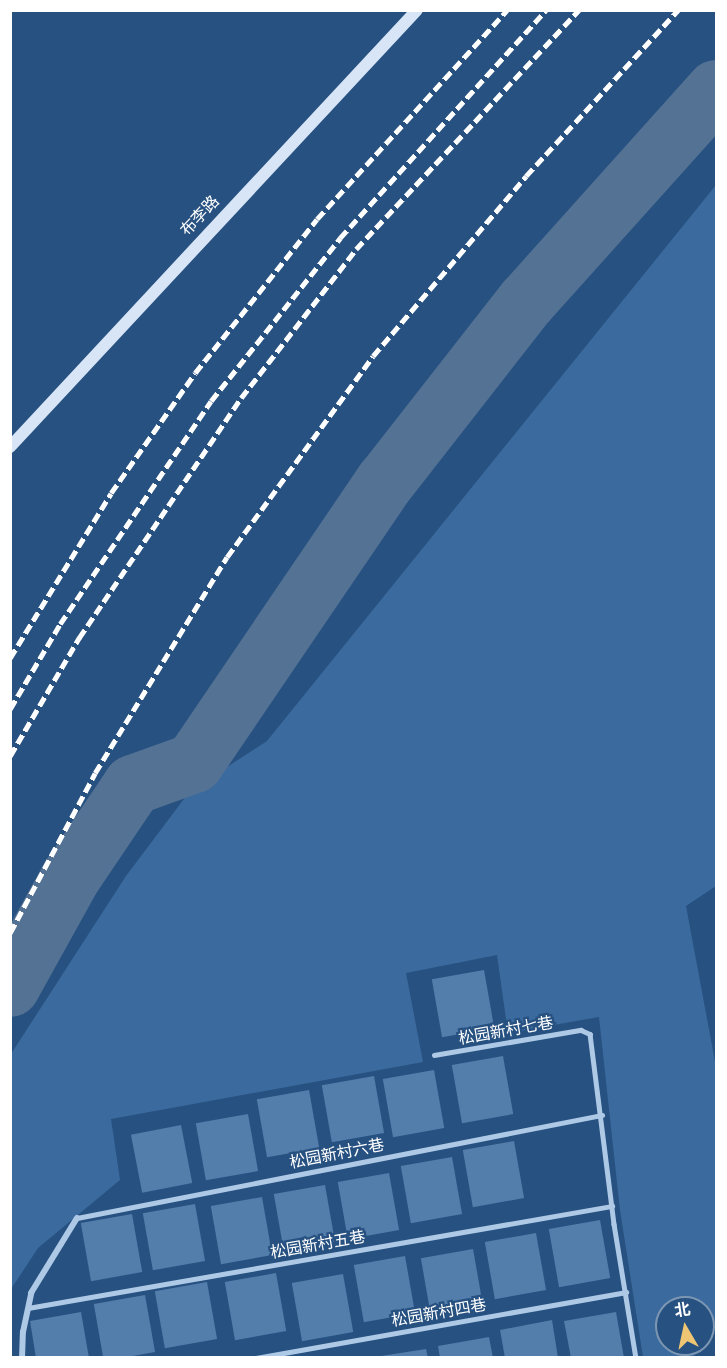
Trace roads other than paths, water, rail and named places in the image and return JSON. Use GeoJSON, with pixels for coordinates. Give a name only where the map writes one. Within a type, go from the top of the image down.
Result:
{"type":"FeatureCollection","features":[{"type":"Feature","properties":{"kind":"main road","name":"布李路"},"geometry":{"type":"LineString","coordinates":[[10,447],[417,10]]}},
{"type":"Feature","properties":{"kind":"street"},"geometry":{"type":"LineString","coordinates":[[22,1358],[31,1293],[77,1218]]}},
{"type":"Feature","properties":{"kind":"lane","name":"松园新村七巷"},"geometry":{"type":"LineString","coordinates":[[434,1055],[581,1030],[590,1034],[594,1044],[602,1115]]}},
{"type":"Feature","properties":{"kind":"lane"},"geometry":{"type":"LineString","coordinates":[[602,1115],[612,1206],[636,1358]]}},
{"type":"Feature","properties":{"kind":"lane","name":"松园新村六巷"},"geometry":{"type":"LineString","coordinates":[[77,1218],[602,1115]]}},
{"type":"Feature","properties":{"kind":"lane","name":"松园新村五巷"},"geometry":{"type":"LineString","coordinates":[[28,1308],[612,1206]]}},
{"type":"Feature","properties":{"kind":"lane","name":"松园新村四巷"},"geometry":{"type":"LineString","coordinates":[[256,1358],[626,1292]]}},
{"type":"Feature","properties":{"kind":"waterway"},"geometry":{"type":"LineString","coordinates":[[10,987],[71,877],[133,785],[194,763],[386,481],[526,302],[716,90]]}},
{"type":"Feature","properties":{"kind":"railway"},"geometry":{"type":"LineString","coordinates":[[10,658],[111,493],[195,373],[317,219],[507,10]]}},
{"type":"Feature","properties":{"kind":"railway"},"geometry":{"type":"LineString","coordinates":[[10,709],[60,624],[211,401],[340,238],[546,10]]}},
{"type":"Feature","properties":{"kind":"railway"},"geometry":{"type":"LineString","coordinates":[[10,756],[79,638],[241,398],[356,249],[579,10]]}},
{"type":"Feature","properties":{"kind":"railway"},"geometry":{"type":"LineString","coordinates":[[10,933],[95,773],[227,557],[373,356],[526,176],[678,10]]}}]}
